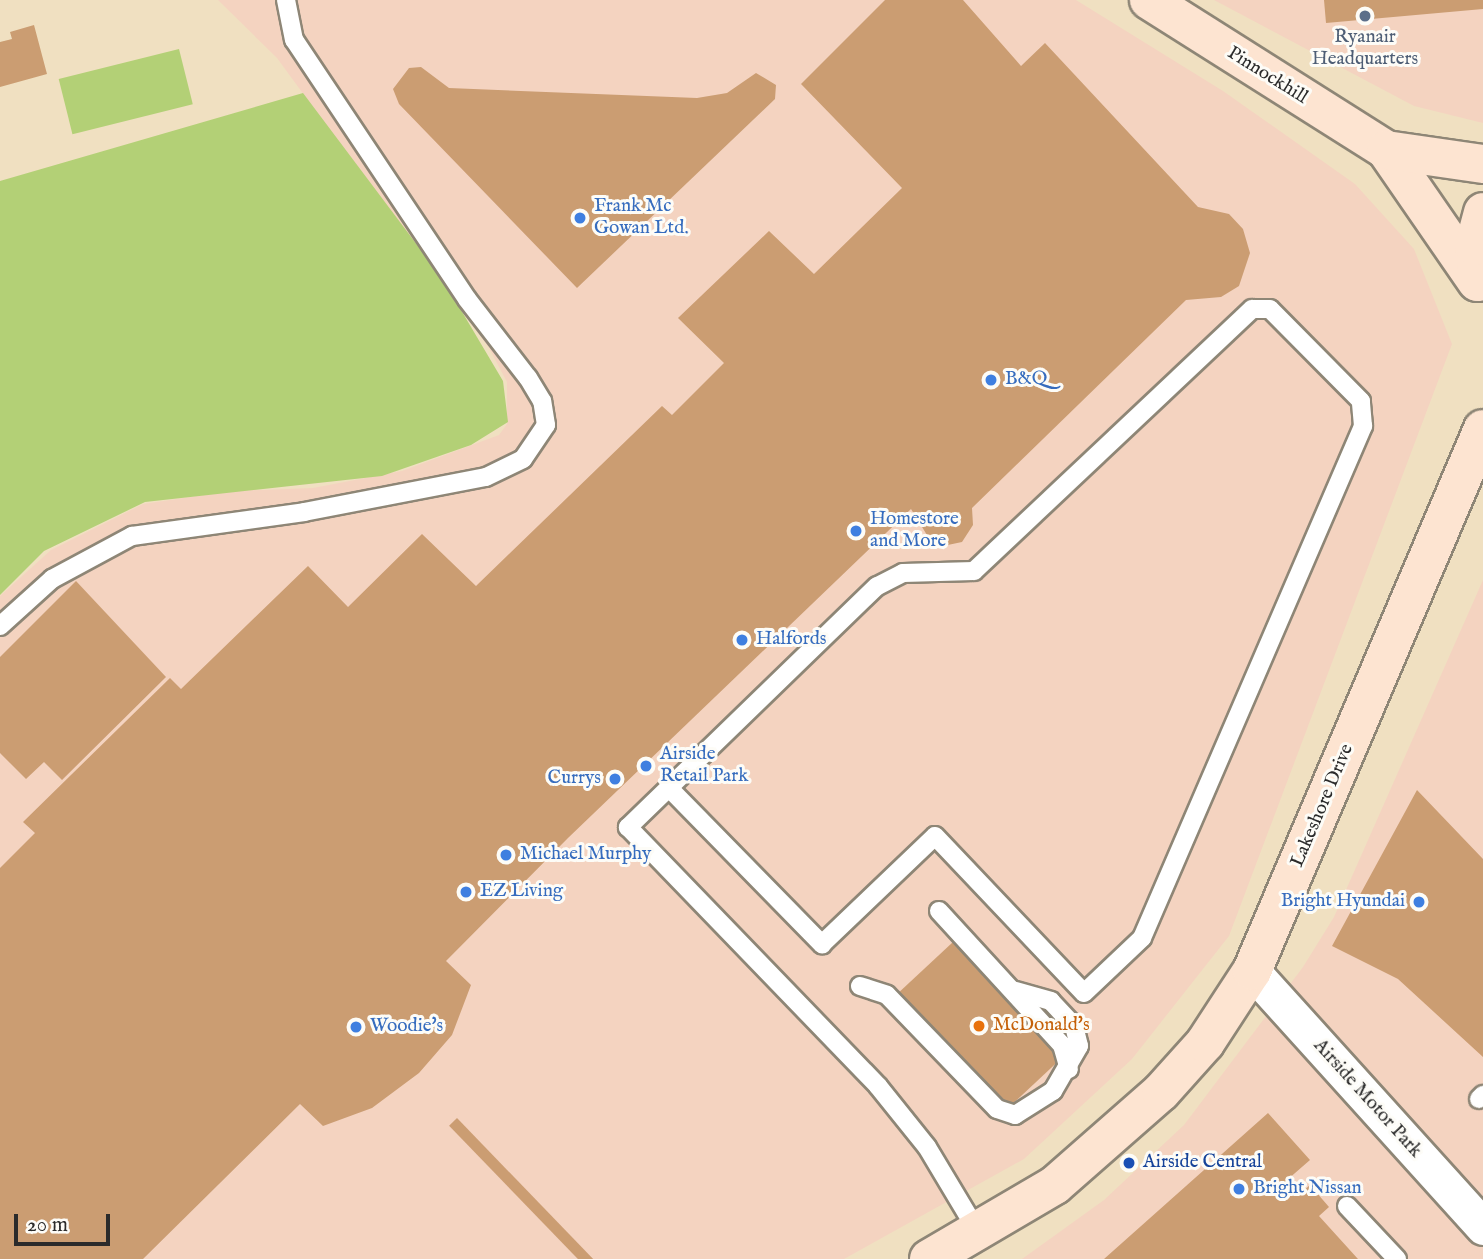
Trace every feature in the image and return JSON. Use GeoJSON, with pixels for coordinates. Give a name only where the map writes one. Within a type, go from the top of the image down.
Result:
{"type":"FeatureCollection","features":[{"type":"Feature","properties":{"kind":"street","name":"Pinnockhill"},"geometry":{"type":"LineString","coordinates":[[1149,0],[1386,150],[1480,288]]}},
{"type":"Feature","properties":{"kind":"street","name":"Pinnockhill"},"geometry":{"type":"LineString","coordinates":[[1386,150],[1483,164]]}},
{"type":"Feature","properties":{"kind":"street"},"geometry":{"type":"LineString","coordinates":[[1480,288],[1474,246],[1483,212]]}},
{"type":"Feature","properties":{"kind":"street","name":"Lakeshore Drive"},"geometry":{"type":"LineString","coordinates":[[929,1259],[979,1234],[1055,1185],[1161,1092],[1205,1043],[1252,971],[1483,429]]}},
{"type":"Feature","properties":{"kind":"street","name":"Airside Motor Park"},"geometry":{"type":"LineString","coordinates":[[1252,971],[1483,1227]]}},
{"type":"Feature","properties":{"kind":"lane"},"geometry":{"type":"LineString","coordinates":[[0,626],[52,579],[132,536],[304,512],[486,477],[523,459],[546,425],[542,401],[528,378],[467,299],[294,40],[286,0]]}},
{"type":"Feature","properties":{"kind":"lane"},"geometry":{"type":"LineString","coordinates":[[669,788],[822,944],[935,836],[1084,993],[1142,938],[1363,426],[1361,401],[1269,309],[1252,309],[974,571],[903,573],[877,586],[628,827],[878,1086],[927,1147],[979,1234]]}},
{"type":"Feature","properties":{"kind":"lane"},"geometry":{"type":"LineString","coordinates":[[860,986],[887,996],[1005,1114],[1039,1104],[1069,1069],[1062,1045],[939,911]]}},
{"type":"Feature","properties":{"kind":"lane"},"geometry":{"type":"LineString","coordinates":[[1347,1206],[1397,1259]]}},
{"type":"Feature","properties":{"kind":"shaded area","name":"Airside Retail Park"},"geometry":{"type":"Polygon","coordinates":[[[218,0],[1076,0],[1223,91],[1355,184],[1414,249],[1452,344],[1229,936],[1132,1059],[1024,1159],[844,1259],[0,1259],[0,596],[51,550],[143,504],[231,491],[313,488],[402,471],[499,435],[507,424],[507,382],[489,348],[277,58],[218,0]]]}},
{"type":"Feature","properties":{"kind":"shaded area"},"geometry":{"type":"Polygon","coordinates":[[[1214,0],[1483,0],[1483,123],[1414,106],[1214,0]]]}},
{"type":"Feature","properties":{"kind":"shaded area"},"geometry":{"type":"Polygon","coordinates":[[[1483,580],[1483,1259],[1022,1259],[1104,1200],[1184,1125],[1303,967],[1334,917],[1483,580]]]}},
{"type":"Feature","properties":{"kind":"green space"},"geometry":{"type":"Polygon","coordinates":[[[179,49],[193,104],[72,134],[59,79],[179,49]]]}},
{"type":"Feature","properties":{"kind":"green space"},"geometry":{"type":"Polygon","coordinates":[[[303,93],[442,278],[503,381],[508,422],[471,445],[382,476],[145,502],[44,551],[0,595],[0,181],[303,93]]]}},
{"type":"Feature","properties":{"kind":"building"},"geometry":{"type":"Polygon","coordinates":[[[885,0],[963,0],[1021,66],[1045,43],[1198,207],[1229,214],[1243,229],[1250,253],[1239,286],[1221,297],[1186,300],[972,508],[973,525],[962,542],[943,546],[930,540],[911,509],[568,838],[446,961],[471,985],[452,1035],[419,1073],[372,1108],[323,1126],[300,1104],[143,1259],[0,1259],[0,868],[35,833],[23,822],[170,678],[181,689],[308,566],[348,607],[422,534],[476,586],[662,406],[672,415],[724,363],[678,318],[769,231],[814,274],[902,188],[801,84],[885,0]]]}},
{"type":"Feature","properties":{"kind":"building","name":"Ryanair Headquarters"},"geometry":{"type":"Polygon","coordinates":[[[1324,0],[1483,0],[1483,9],[1326,23],[1324,0]]]}},
{"type":"Feature","properties":{"kind":"building"},"geometry":{"type":"Polygon","coordinates":[[[34,25],[47,74],[0,87],[0,42],[12,39],[10,32],[34,25]]]}},
{"type":"Feature","properties":{"kind":"building","name":"Frank Mc Gowan Ltd."},"geometry":{"type":"Polygon","coordinates":[[[421,67],[449,88],[697,98],[727,93],[756,73],[776,85],[775,99],[577,288],[399,104],[393,89],[409,68],[421,67]]]}},
{"type":"Feature","properties":{"kind":"building"},"geometry":{"type":"Polygon","coordinates":[[[76,581],[166,677],[62,780],[44,762],[26,779],[0,753],[0,657],[76,581]]]}},
{"type":"Feature","properties":{"kind":"building","name":"Bright Hyundai"},"geometry":{"type":"Polygon","coordinates":[[[1417,790],[1483,859],[1483,1057],[1398,979],[1332,946],[1417,790]]]}},
{"type":"Feature","properties":{"kind":"building","name":"McDonald's"},"geometry":{"type":"Polygon","coordinates":[[[953,942],[1061,1058],[1006,1110],[897,994],[953,942]]]}},
{"type":"Feature","properties":{"kind":"building","name":"Bright Nissan"},"geometry":{"type":"Polygon","coordinates":[[[1268,1113],[1310,1160],[1287,1180],[1300,1194],[1310,1185],[1329,1207],[1319,1216],[1358,1259],[1104,1259],[1268,1113]]]}},
{"type":"Feature","properties":{"kind":"building"},"geometry":{"type":"Polygon","coordinates":[[[457,1118],[593,1259],[578,1259],[449,1126],[457,1118]]]}},
{"type":"Feature","properties":{"kind":"place","name":"Ryanair Headquarters"},"geometry":{"type":"Point","coordinates":[1365,16]}},
{"type":"Feature","properties":{"kind":"place","name":"Frank Mc Gowan Ltd."},"geometry":{"type":"Point","coordinates":[580,218]}},
{"type":"Feature","properties":{"kind":"place","name":"B&Q"},"geometry":{"type":"Point","coordinates":[991,380]}},
{"type":"Feature","properties":{"kind":"place","name":"Homestore and More"},"geometry":{"type":"Point","coordinates":[856,531]}},
{"type":"Feature","properties":{"kind":"place","name":"Halfords"},"geometry":{"type":"Point","coordinates":[742,640]}},
{"type":"Feature","properties":{"kind":"place","name":"Airside Retail Park"},"geometry":{"type":"Point","coordinates":[646,766]}},
{"type":"Feature","properties":{"kind":"place","name":"Currys"},"geometry":{"type":"Point","coordinates":[615,779]}},
{"type":"Feature","properties":{"kind":"place","name":"Michael Murphy"},"geometry":{"type":"Point","coordinates":[506,855]}},
{"type":"Feature","properties":{"kind":"place","name":"EZ Living"},"geometry":{"type":"Point","coordinates":[466,892]}},
{"type":"Feature","properties":{"kind":"place","name":"Bright Hyundai"},"geometry":{"type":"Point","coordinates":[1419,902]}},
{"type":"Feature","properties":{"kind":"place","name":"McDonald's"},"geometry":{"type":"Point","coordinates":[979,1026]}},
{"type":"Feature","properties":{"kind":"place","name":"Woodie's"},"geometry":{"type":"Point","coordinates":[356,1027]}},
{"type":"Feature","properties":{"kind":"place","name":"Airside Central"},"geometry":{"type":"Point","coordinates":[1129,1163]}},
{"type":"Feature","properties":{"kind":"place","name":"Bright Nissan"},"geometry":{"type":"Point","coordinates":[1239,1189]}}]}
